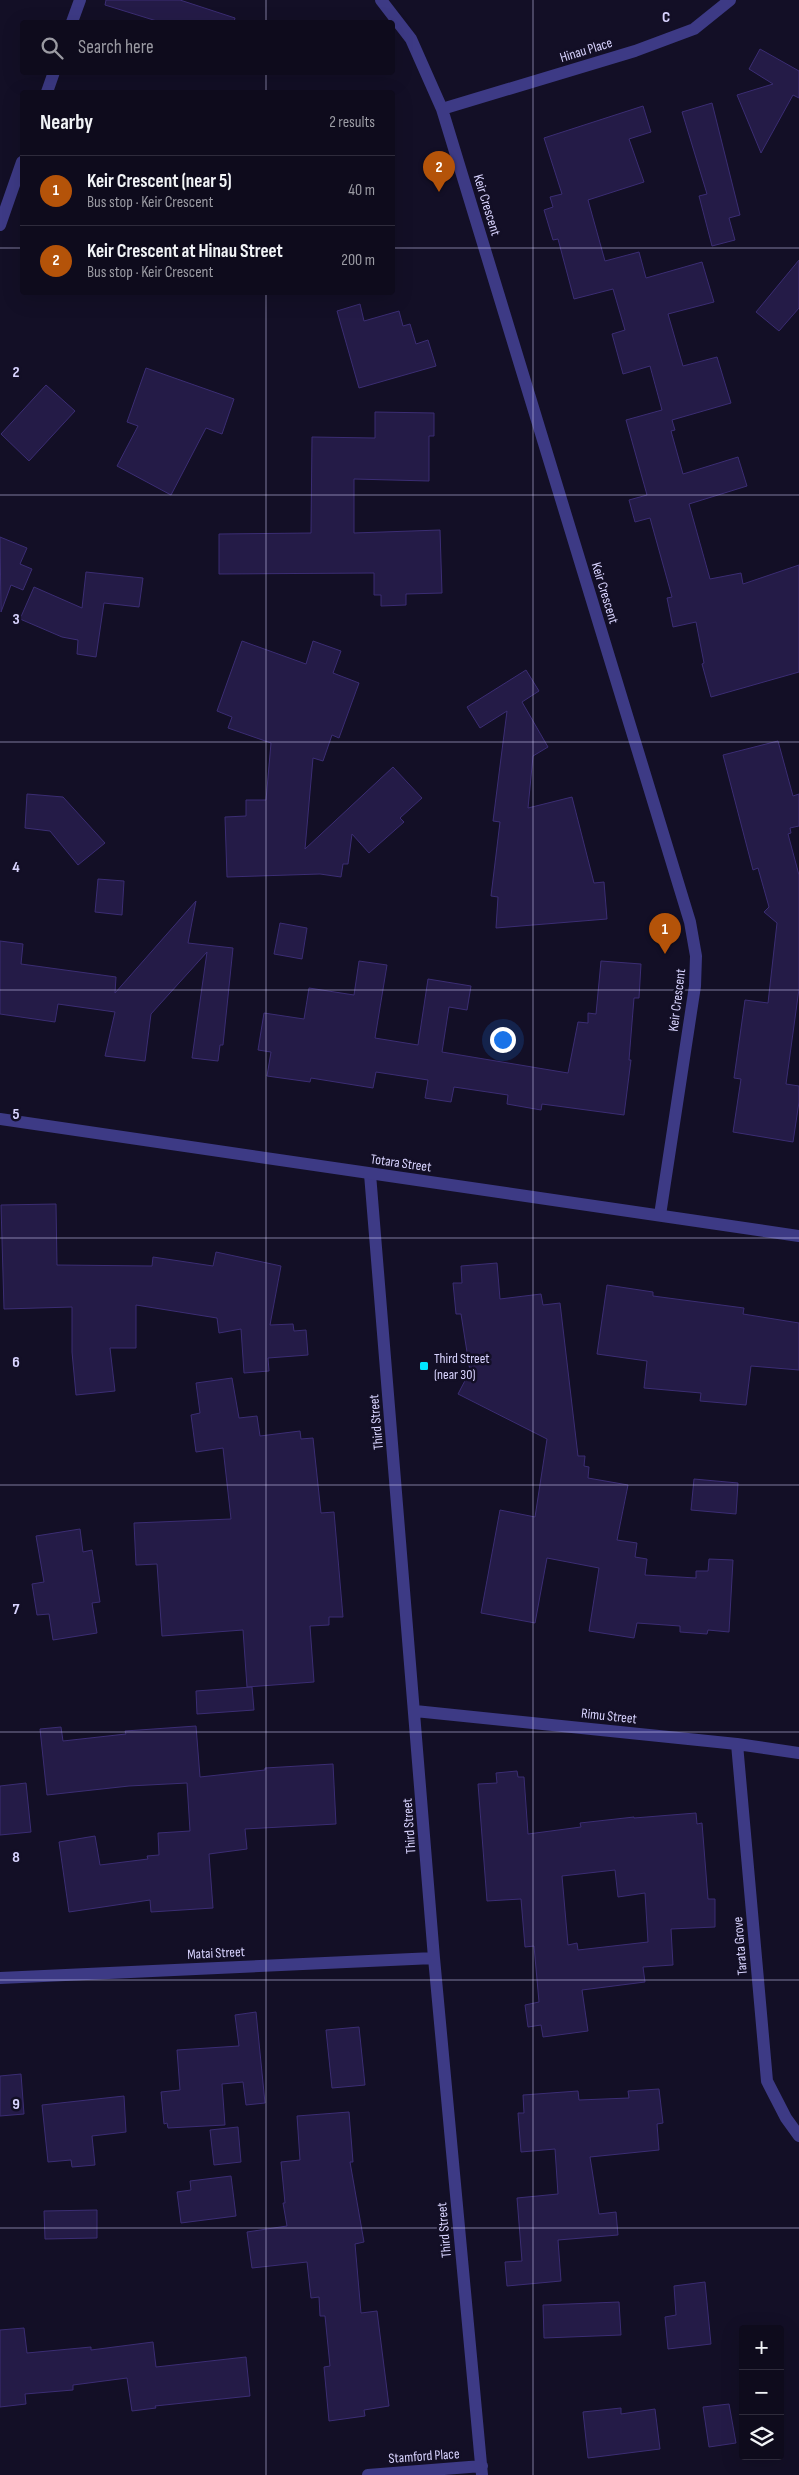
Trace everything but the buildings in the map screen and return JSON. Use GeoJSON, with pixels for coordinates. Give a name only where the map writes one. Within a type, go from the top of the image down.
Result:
{"type":"FeatureCollection","features":[{"type":"Feature","properties":{"kind":"street"},"geometry":{"type":"LineString","coordinates":[[73,20],[80,0]]}},
{"type":"Feature","properties":{"kind":"street","name":"Keir Crescent"},"geometry":{"type":"LineString","coordinates":[[381,0],[411,39],[442,109],[690,922],[696,956],[695,986],[660,1215]]}},
{"type":"Feature","properties":{"kind":"street","name":"Hinau Place"},"geometry":{"type":"LineString","coordinates":[[442,109],[635,51],[694,29],[730,0]]}},
{"type":"Feature","properties":{"kind":"street"},"geometry":{"type":"LineString","coordinates":[[48,90],[53,75]]}},
{"type":"Feature","properties":{"kind":"street"},"geometry":{"type":"LineString","coordinates":[[0,225],[20,168]]}},
{"type":"Feature","properties":{"kind":"street","name":"Totara Street"},"geometry":{"type":"LineString","coordinates":[[0,1119],[799,1236]]}},
{"type":"Feature","properties":{"kind":"street","name":"Third Street"},"geometry":{"type":"LineString","coordinates":[[370,1174],[416,1711],[434,1958],[482,2471]]}},
{"type":"Feature","properties":{"kind":"street","name":"Rimu Street"},"geometry":{"type":"LineString","coordinates":[[416,1711],[737,1744],[799,1753]]}},
{"type":"Feature","properties":{"kind":"street","name":"Tarata Grove"},"geometry":{"type":"LineString","coordinates":[[737,1744],[767,2081],[786,2118],[799,2136]]}},
{"type":"Feature","properties":{"kind":"street","name":"Matai Street"},"geometry":{"type":"LineString","coordinates":[[0,1978],[434,1958]]}},
{"type":"Feature","properties":{"kind":"street","name":"Stamford Place"},"geometry":{"type":"LineString","coordinates":[[368,2475],[482,2471]]}},
{"type":"Feature","properties":{"kind":"place","name":"Keir Crescent at Hinau Street"},"geometry":{"type":"Point","coordinates":[439,192]}},
{"type":"Feature","properties":{"kind":"place","name":"Keir Crescent (near 5)"},"geometry":{"type":"Point","coordinates":[665,954]}},
{"type":"Feature","properties":{"kind":"place","name":"Third Street (near 30)"},"geometry":{"type":"Point","coordinates":[424,1366]}}]}
